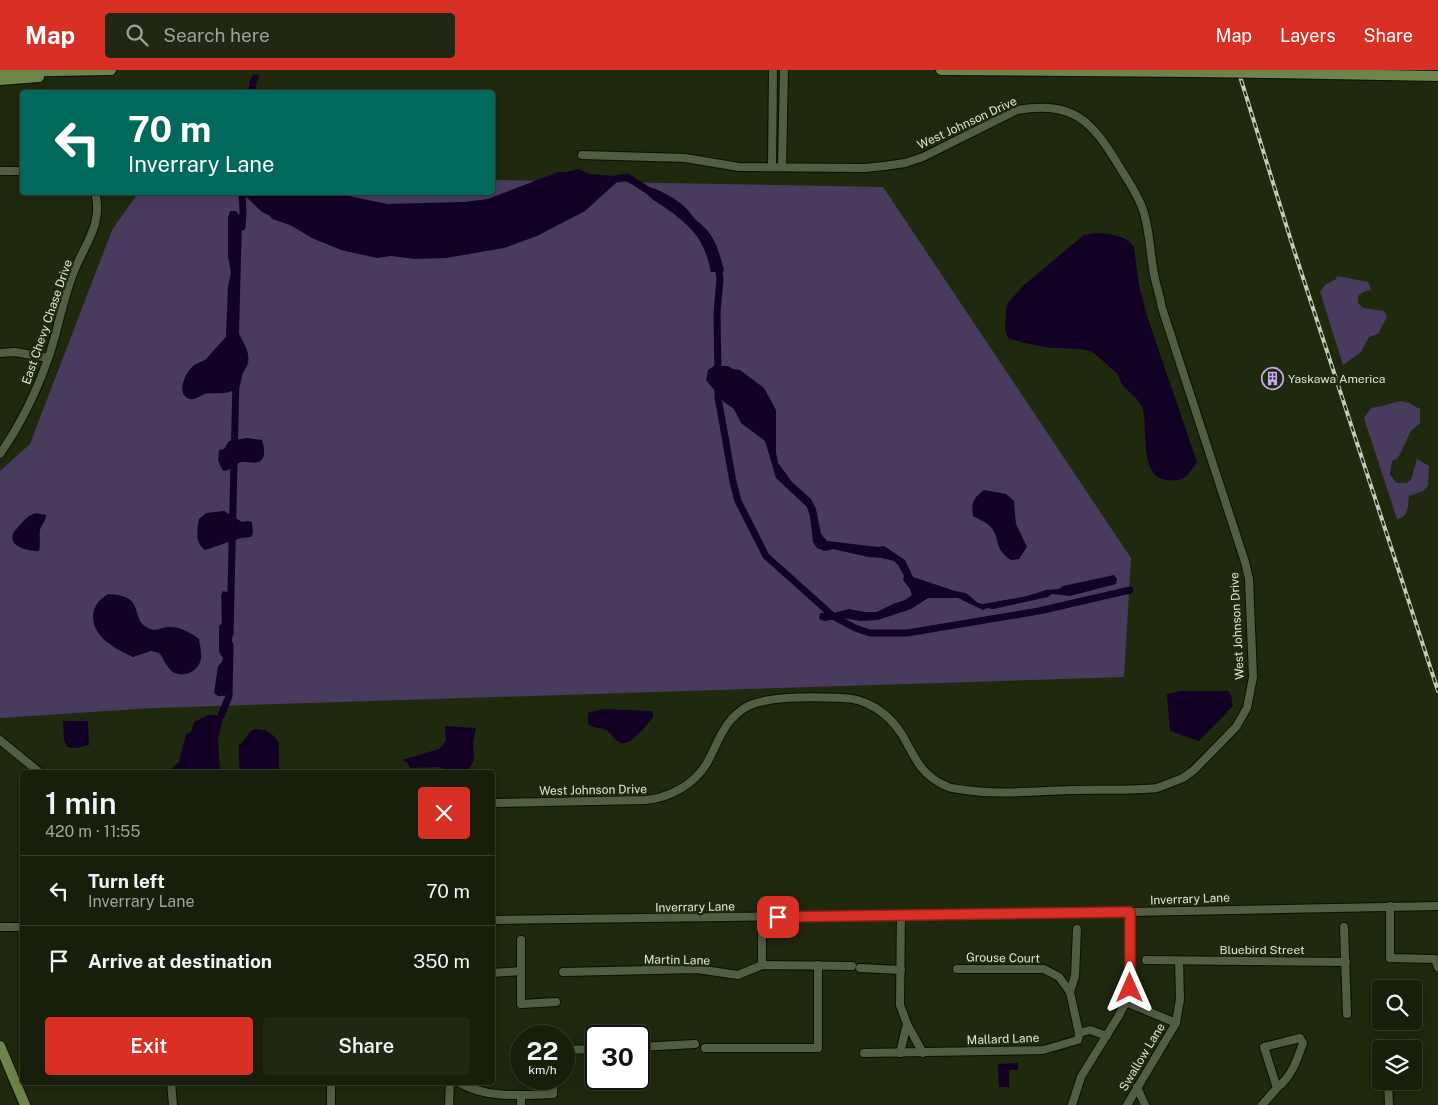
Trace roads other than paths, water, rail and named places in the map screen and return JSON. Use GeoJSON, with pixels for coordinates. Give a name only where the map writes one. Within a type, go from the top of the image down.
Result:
{"type":"FeatureCollection","features":[{"type":"Feature","properties":{"kind":"main road"},"geometry":{"type":"LineString","coordinates":[[0,72],[111,70]]}},
{"type":"Feature","properties":{"kind":"main road"},"geometry":{"type":"LineString","coordinates":[[942,70],[1438,76]]}},
{"type":"Feature","properties":{"kind":"main road"},"geometry":{"type":"LineString","coordinates":[[0,80],[25,79],[69,71]]}},
{"type":"Feature","properties":{"kind":"main road"},"geometry":{"type":"LineString","coordinates":[[0,1046],[25,1105]]}},
{"type":"Feature","properties":{"kind":"street"},"geometry":{"type":"LineString","coordinates":[[772,167],[773,70]]}},
{"type":"Feature","properties":{"kind":"street"},"geometry":{"type":"LineString","coordinates":[[782,167],[784,70]]}},
{"type":"Feature","properties":{"kind":"street","name":"West Johnson Drive"},"geometry":{"type":"LineString","coordinates":[[495,803],[645,800],[662,797],[685,787],[700,772],[720,734],[732,718],[748,706],[773,699],[841,698],[860,700],[885,714],[901,733],[920,766],[935,780],[948,787],[982,792],[1157,788],[1172,784],[1194,770],[1236,727],[1247,708],[1253,677],[1248,579],[1245,562],[1162,308],[1154,273],[1149,233],[1139,200],[1094,130],[1072,113],[1050,107],[1034,107],[1017,110],[905,163],[865,168],[740,167],[684,158],[582,155]]}},
{"type":"Feature","properties":{"kind":"street"},"geometry":{"type":"LineString","coordinates":[[0,171],[20,170]]}},
{"type":"Feature","properties":{"kind":"street","name":"East Chevy Chase Drive"},"geometry":{"type":"LineString","coordinates":[[0,454],[19,424],[35,393],[48,358],[72,275],[95,226],[98,215],[96,195]]}},
{"type":"Feature","properties":{"kind":"street"},"geometry":{"type":"LineString","coordinates":[[0,352],[15,352],[48,358]]}},
{"type":"Feature","properties":{"kind":"street"},"geometry":{"type":"LineString","coordinates":[[0,740],[37,770]]}},
{"type":"Feature","properties":{"kind":"street"},"geometry":{"type":"LineString","coordinates":[[1390,906],[1390,958],[1435,959],[1438,967]]}},
{"type":"Feature","properties":{"kind":"street","name":"Inverrary Lane"},"geometry":{"type":"LineString","coordinates":[[495,920],[1438,906]]}},
{"type":"Feature","properties":{"kind":"street"},"geometry":{"type":"LineString","coordinates":[[1072,1105],[1081,1077],[1126,1002],[1130,988],[1130,912]]}},
{"type":"Feature","properties":{"kind":"street"},"geometry":{"type":"LineString","coordinates":[[864,1053],[923,1053],[907,1024],[900,1005],[900,914]]}},
{"type":"Feature","properties":{"kind":"street"},"geometry":{"type":"LineString","coordinates":[[762,917],[762,965]]}},
{"type":"Feature","properties":{"kind":"street"},"geometry":{"type":"LineString","coordinates":[[0,928],[20,927]]}},
{"type":"Feature","properties":{"kind":"street"},"geometry":{"type":"LineString","coordinates":[[1344,927],[1347,1014]]}},
{"type":"Feature","properties":{"kind":"street"},"geometry":{"type":"LineString","coordinates":[[1077,929],[1075,976],[1070,992],[1079,1033],[1090,1030],[1107,1036]]}},
{"type":"Feature","properties":{"kind":"street"},"geometry":{"type":"LineString","coordinates":[[521,940],[521,1004],[556,1002]]}},
{"type":"Feature","properties":{"kind":"street","name":"Bluebird Street"},"geometry":{"type":"LineString","coordinates":[[1146,960],[1346,962]]}},
{"type":"Feature","properties":{"kind":"street","name":"Swallow Lane"},"geometry":{"type":"LineString","coordinates":[[1126,1105],[1176,1023],[1180,999],[1179,961]]}},
{"type":"Feature","properties":{"kind":"street","name":"Martin Lane"},"geometry":{"type":"LineString","coordinates":[[563,972],[696,969],[738,975],[762,965],[834,965],[900,970]]}},
{"type":"Feature","properties":{"kind":"street"},"geometry":{"type":"LineString","coordinates":[[705,1048],[818,1048],[818,965]]}},
{"type":"Feature","properties":{"kind":"street","name":"Grouse Court"},"geometry":{"type":"LineString","coordinates":[[957,969],[1044,969],[1059,977],[1070,992]]}},
{"type":"Feature","properties":{"kind":"street"},"geometry":{"type":"LineString","coordinates":[[495,973],[521,971]]}},
{"type":"Feature","properties":{"kind":"street"},"geometry":{"type":"LineString","coordinates":[[1126,1002],[1176,1023]]}},
{"type":"Feature","properties":{"kind":"street"},"geometry":{"type":"LineString","coordinates":[[900,1053],[907,1024]]}},
{"type":"Feature","properties":{"kind":"street","name":"Mallard Lane"},"geometry":{"type":"LineString","coordinates":[[923,1053],[1043,1050],[1078,1040],[1079,1033]]}},
{"type":"Feature","properties":{"kind":"street"},"geometry":{"type":"LineString","coordinates":[[1262,1105],[1291,1074],[1304,1043],[1300,1038],[1264,1047],[1277,1088]]}},
{"type":"Feature","properties":{"kind":"street"},"geometry":{"type":"LineString","coordinates":[[650,1046],[696,1044]]}},
{"type":"Feature","properties":{"kind":"street"},"geometry":{"type":"LineString","coordinates":[[171,1085],[173,1105]]}},
{"type":"Feature","properties":{"kind":"street"},"geometry":{"type":"LineString","coordinates":[[331,1085],[331,1105]]}},
{"type":"Feature","properties":{"kind":"street"},"geometry":{"type":"LineString","coordinates":[[449,1105],[450,1085]]}},
{"type":"Feature","properties":{"kind":"street"},"geometry":{"type":"LineString","coordinates":[[463,1085],[482,1092],[500,1095],[553,1094],[553,1090]]}},
{"type":"Feature","properties":{"kind":"street"},"geometry":{"type":"LineString","coordinates":[[1137,1087],[1145,1105]]}},
{"type":"Feature","properties":{"kind":"street"},"geometry":{"type":"LineString","coordinates":[[1388,1090],[1389,1105]]}},
{"type":"Feature","properties":{"kind":"street"},"geometry":{"type":"LineString","coordinates":[[521,1095],[521,1105]]}},
{"type":"Feature","properties":{"kind":"waterway"},"geometry":{"type":"LineString","coordinates":[[252,90],[255,78]]}},
{"type":"Feature","properties":{"kind":"waterway"},"geometry":{"type":"LineString","coordinates":[[616,179],[627,177],[652,193]]}},
{"type":"Feature","properties":{"kind":"waterway"},"geometry":{"type":"LineString","coordinates":[[242,195],[242,227]]}},
{"type":"Feature","properties":{"kind":"waterway"},"geometry":{"type":"LineString","coordinates":[[718,265],[720,279],[717,313],[718,374]]}},
{"type":"Feature","properties":{"kind":"waterway"},"geometry":{"type":"LineString","coordinates":[[230,634],[236,380]]}},
{"type":"Feature","properties":{"kind":"waterway"},"geometry":{"type":"LineString","coordinates":[[718,387],[718,397],[738,501],[766,556],[833,616],[855,628],[870,633],[907,633],[1039,611],[1130,590]]}},
{"type":"Feature","properties":{"kind":"waterway"},"geometry":{"type":"LineString","coordinates":[[221,716],[229,696],[230,645]]}},
{"type":"Feature","properties":{"kind":"railway"},"geometry":{"type":"LineString","coordinates":[[1238,70],[1293,247],[1438,691]]}},
{"type":"Feature","properties":{"kind":"place","name":"Yaskawa America"},"geometry":{"type":"Point","coordinates":[1272,379]}}]}
